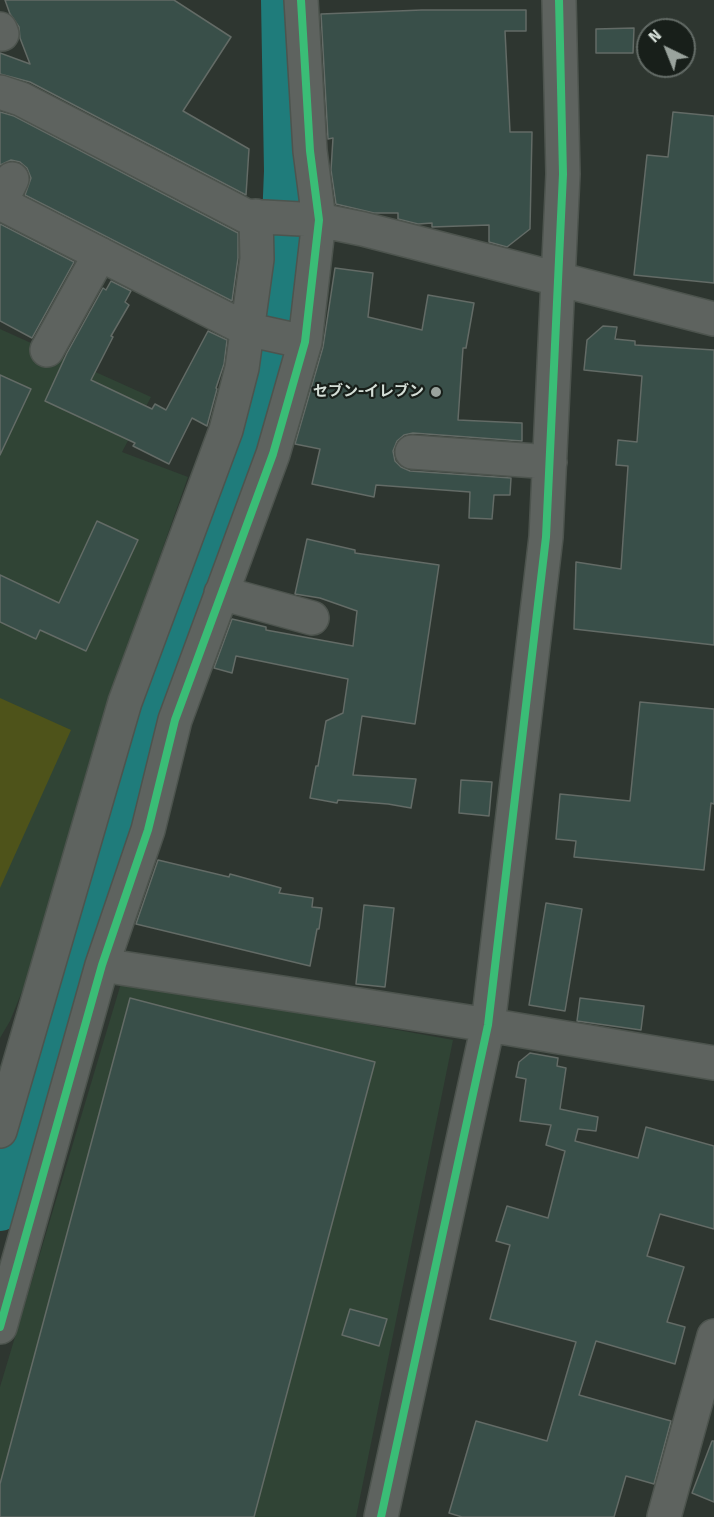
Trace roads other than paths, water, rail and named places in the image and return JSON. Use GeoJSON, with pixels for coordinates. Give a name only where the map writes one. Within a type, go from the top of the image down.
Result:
{"type":"FeatureCollection","features":[{"type":"Feature","properties":{"kind":"street"},"geometry":{"type":"LineString","coordinates":[[0,1131],[125,702],[226,430],[242,368],[257,259],[284,218],[310,151],[301,0]]}},
{"type":"Feature","properties":{"kind":"street"},"geometry":{"type":"LineString","coordinates":[[381,1517],[488,1025],[546,537],[563,174],[559,0]]}},
{"type":"Feature","properties":{"kind":"street"},"geometry":{"type":"LineString","coordinates":[[0,92],[21,99],[246,216],[284,218],[363,229],[714,320]]}},
{"type":"Feature","properties":{"kind":"street"},"geometry":{"type":"LineString","coordinates":[[4,195],[100,254],[246,329],[305,342]]}},
{"type":"Feature","properties":{"kind":"street"},"geometry":{"type":"LineString","coordinates":[[0,1327],[102,965],[148,830],[175,720],[273,453],[305,342],[284,218]]}},
{"type":"Feature","properties":{"kind":"street"},"geometry":{"type":"LineString","coordinates":[[47,351],[100,254]]}},
{"type":"Feature","properties":{"kind":"street"},"geometry":{"type":"LineString","coordinates":[[412,452],[550,462]]}},
{"type":"Feature","properties":{"kind":"street"},"geometry":{"type":"LineString","coordinates":[[221,593],[312,618]]}},
{"type":"Feature","properties":{"kind":"street"},"geometry":{"type":"LineString","coordinates":[[125,702],[175,720]]}},
{"type":"Feature","properties":{"kind":"street"},"geometry":{"type":"LineString","coordinates":[[102,965],[714,1063]]}},
{"type":"Feature","properties":{"kind":"street"},"geometry":{"type":"LineString","coordinates":[[664,1517],[714,1336]]}},
{"type":"Feature","properties":{"kind":"waterway"},"geometry":{"type":"LineString","coordinates":[[0,1210],[68,967],[156,683],[241,450],[269,354],[282,246],[285,171],[282,0]]}},
{"type":"Feature","properties":{"kind":"place","name":"セブン-イレブン"},"geometry":{"type":"Point","coordinates":[436,392]}}]}
